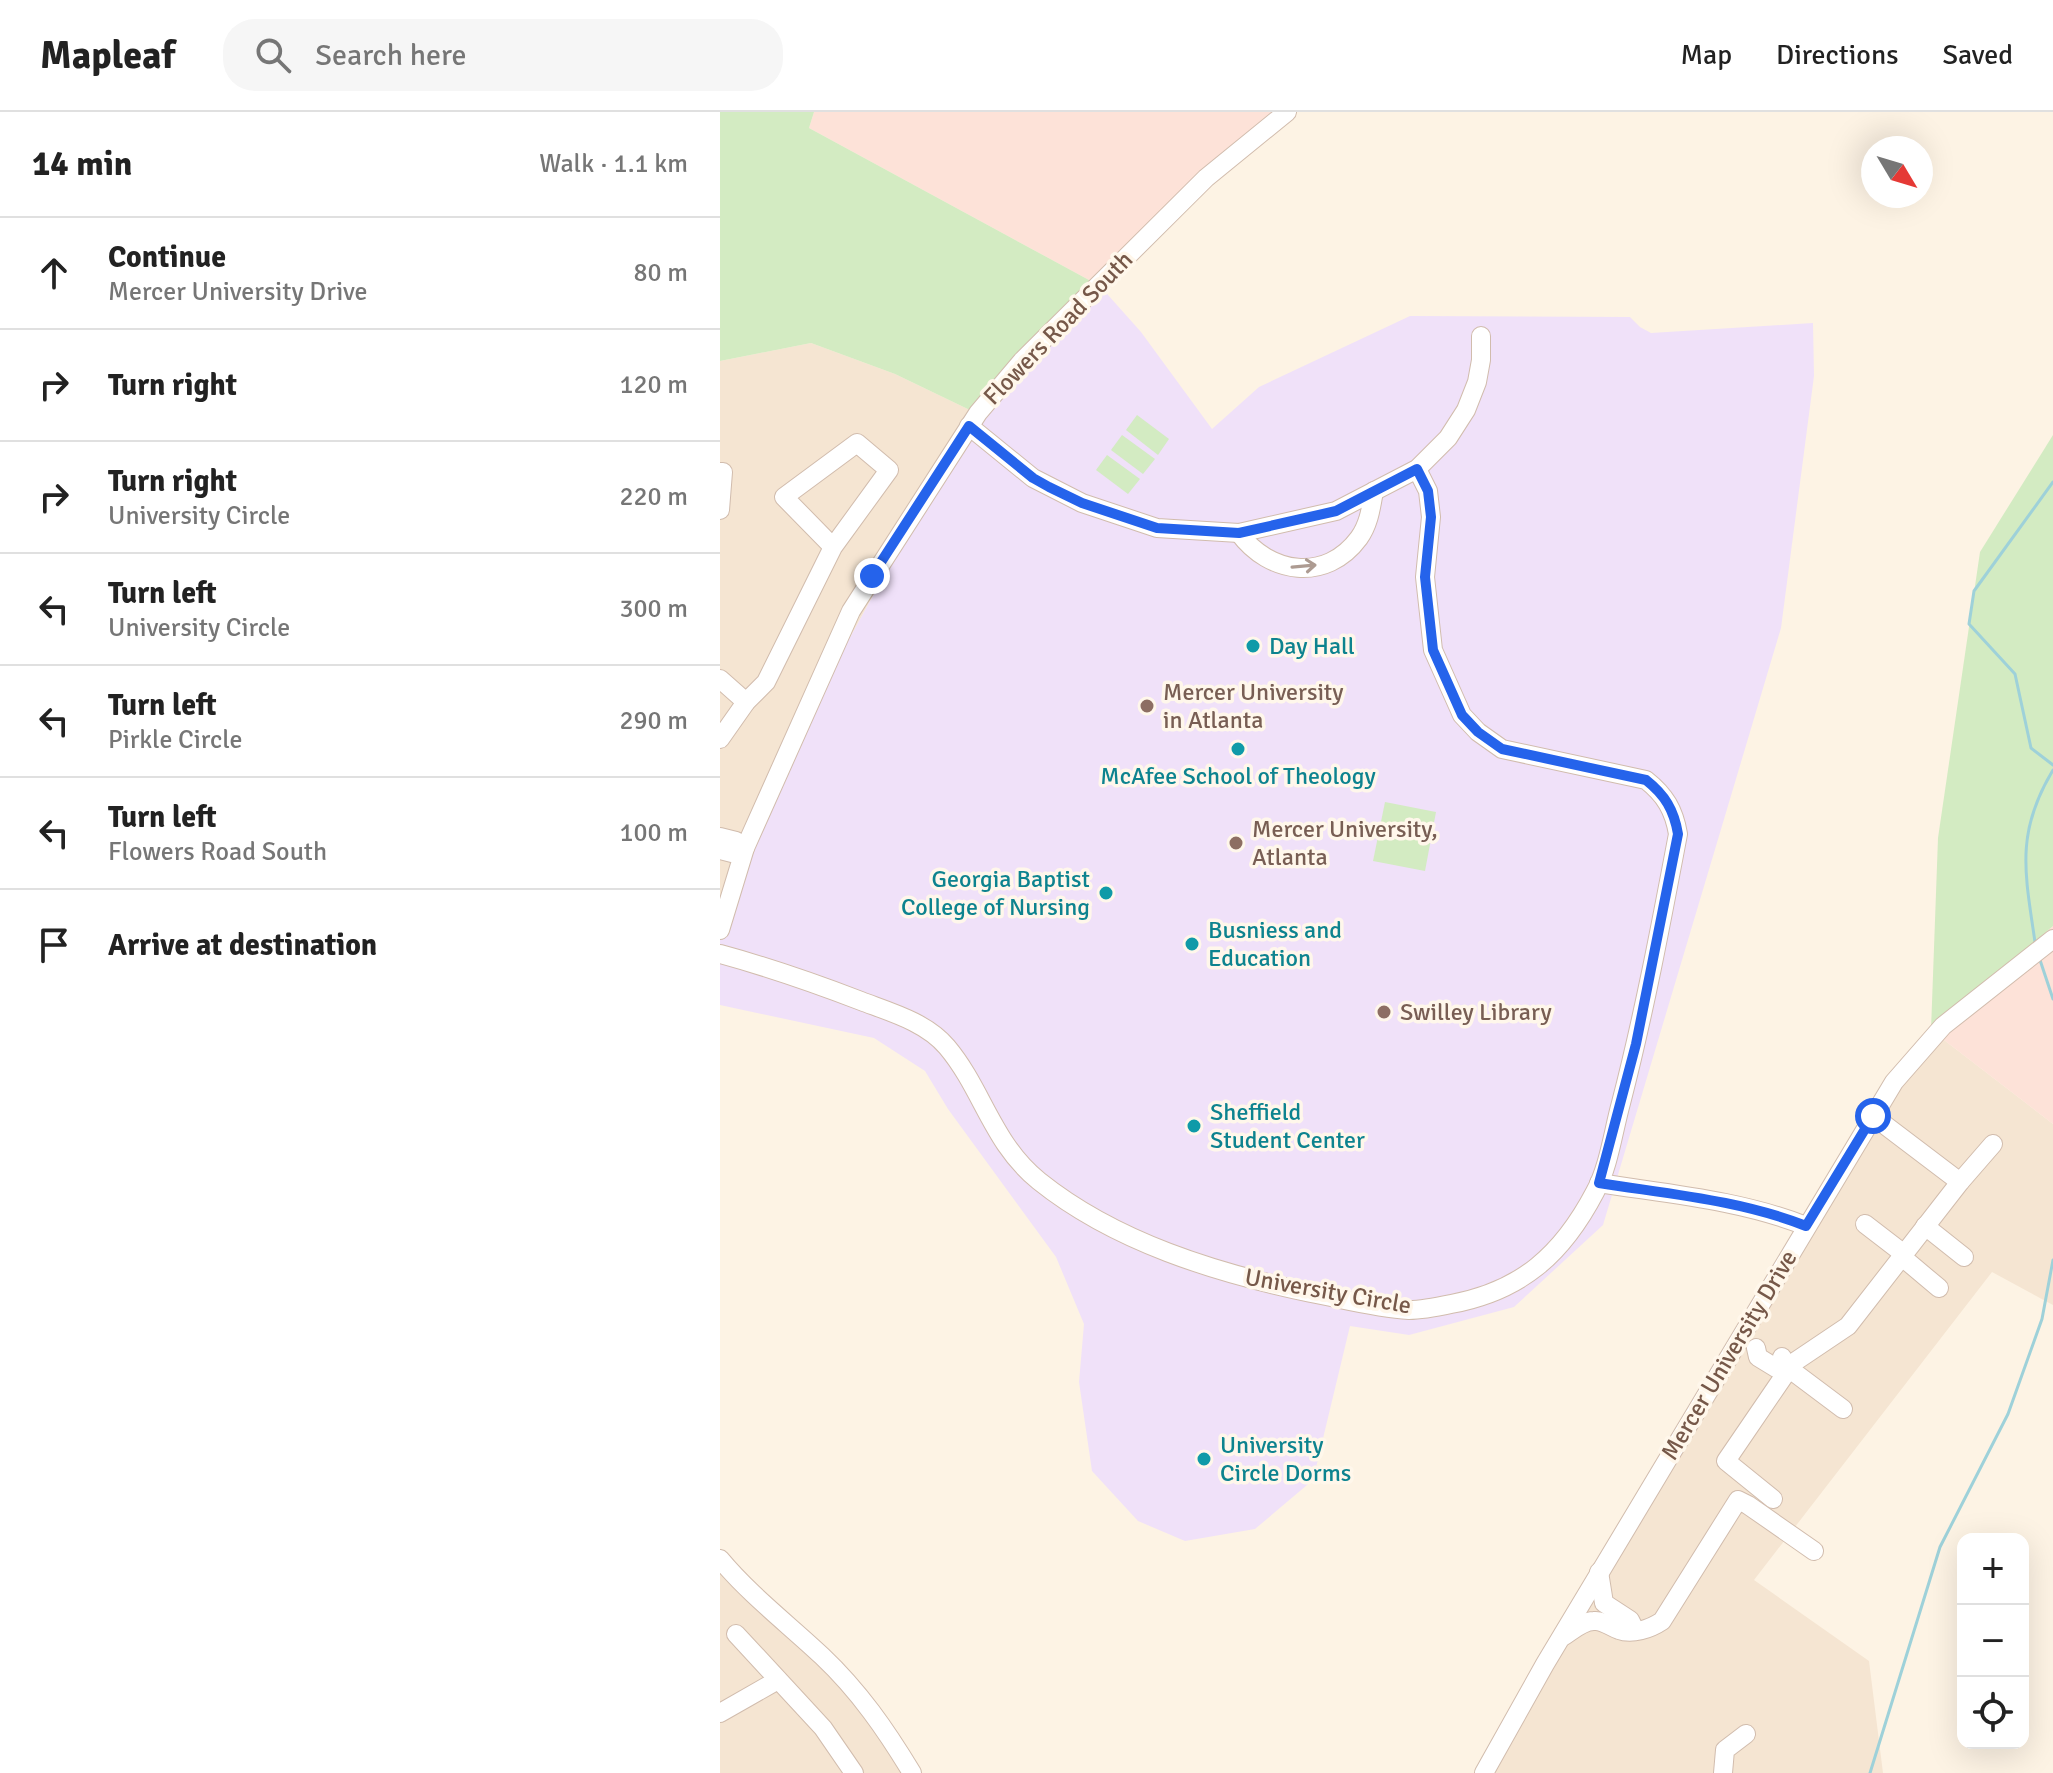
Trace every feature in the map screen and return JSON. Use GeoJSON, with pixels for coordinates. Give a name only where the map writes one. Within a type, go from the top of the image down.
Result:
{"type":"FeatureCollection","features":[{"type":"Feature","properties":{"kind":"street","name":"Flowers Road South"},"geometry":{"type":"LineString","coordinates":[[720,930],[745,848],[851,611],[969,426],[1022,361],[1126,256],[1206,178],[1287,112]]}},
{"type":"Feature","properties":{"kind":"street"},"geometry":{"type":"LineString","coordinates":[[969,426],[1033,478],[1082,503],[1157,528],[1239,533],[1336,511],[1417,469],[1448,438],[1466,410],[1477,382],[1481,336]]}},
{"type":"Feature","properties":{"kind":"street"},"geometry":{"type":"LineString","coordinates":[[720,739],[746,702],[766,682],[833,547],[889,470],[857,443],[784,497],[833,547]]}},
{"type":"Feature","properties":{"kind":"street","name":"University Circle"},"geometry":{"type":"LineString","coordinates":[[720,954],[791,974],[920,1025],[946,1046],[1004,1145],[1036,1178],[1070,1204],[1189,1261],[1272,1285],[1411,1310],[1502,1291],[1555,1251],[1580,1219],[1599,1183],[1638,1035],[1678,834],[1675,819],[1660,791],[1646,780],[1502,749],[1478,732],[1462,715],[1433,650],[1425,577],[1431,517],[1428,491],[1417,469]]}},
{"type":"Feature","properties":{"kind":"street"},"geometry":{"type":"LineString","coordinates":[[720,472],[723,472],[720,510]]}},
{"type":"Feature","properties":{"kind":"street"},"geometry":{"type":"LineString","coordinates":[[1239,533],[1250,549],[1268,561],[1294,569],[1325,564],[1358,539],[1369,520],[1374,491]]}},
{"type":"Feature","properties":{"kind":"street"},"geometry":{"type":"LineString","coordinates":[[720,679],[746,702]]}},
{"type":"Feature","properties":{"kind":"street"},"geometry":{"type":"LineString","coordinates":[[720,837],[736,841],[745,848]]}},
{"type":"Feature","properties":{"kind":"street"},"geometry":{"type":"LineString","coordinates":[[720,850],[732,853],[745,848]]}},
{"type":"Feature","properties":{"kind":"street","name":"Mercer University Drive"},"geometry":{"type":"LineString","coordinates":[[1484,1773],[1599,1572],[1894,1082],[1943,1026],[2043,947]]}},
{"type":"Feature","properties":{"kind":"street"},"geometry":{"type":"LineString","coordinates":[[1873,1116],[1960,1182]]}},
{"type":"Feature","properties":{"kind":"street"},"geometry":{"type":"LineString","coordinates":[[1773,1499],[1726,1461],[1787,1367],[1848,1326],[1993,1144]]}},
{"type":"Feature","properties":{"kind":"street"},"geometry":{"type":"LineString","coordinates":[[1599,1183],[1723,1202],[1784,1217],[1806,1226]]}},
{"type":"Feature","properties":{"kind":"street"},"geometry":{"type":"LineString","coordinates":[[1865,1224],[1939,1288]]}},
{"type":"Feature","properties":{"kind":"street"},"geometry":{"type":"LineString","coordinates":[[1925,1226],[1964,1257]]}},
{"type":"Feature","properties":{"kind":"street"},"geometry":{"type":"LineString","coordinates":[[1738,1340],[1756,1348],[1766,1348],[1783,1357],[1787,1367],[1843,1409]]}},
{"type":"Feature","properties":{"kind":"street"},"geometry":{"type":"LineString","coordinates":[[1560,1639],[1578,1626],[1606,1615],[1630,1620],[1635,1630],[1648,1630],[1662,1621],[1738,1500],[1814,1551]]}},
{"type":"Feature","properties":{"kind":"street"},"geometry":{"type":"LineString","coordinates":[[720,1559],[851,1685],[876,1714],[912,1773]]}},
{"type":"Feature","properties":{"kind":"street"},"geometry":{"type":"LineString","coordinates":[[1599,1572],[1606,1615]]}},
{"type":"Feature","properties":{"kind":"street"},"geometry":{"type":"LineString","coordinates":[[736,1634],[823,1728],[854,1773]]}},
{"type":"Feature","properties":{"kind":"street"},"geometry":{"type":"LineString","coordinates":[[720,1713],[778,1680]]}},
{"type":"Feature","properties":{"kind":"street"},"geometry":{"type":"LineString","coordinates":[[1723,1773],[1725,1750],[1746,1734]]}},
{"type":"Feature","properties":{"kind":"shaded area"},"geometry":{"type":"Polygon","coordinates":[[[814,112],[1283,112],[1100,286],[809,128],[814,112]]]}},
{"type":"Feature","properties":{"kind":"shaded area","name":"Mercer University, Atlanta"},"geometry":{"type":"Polygon","coordinates":[[[1100,286],[1141,332],[1212,429],[1259,387],[1410,316],[1630,317],[1651,333],[1813,323],[1814,376],[1781,628],[1603,1225],[1514,1307],[1409,1335],[1350,1326],[1313,1480],[1255,1529],[1185,1541],[1138,1521],[1092,1471],[1079,1382],[1084,1324],[1056,1257],[948,1109],[925,1071],[874,1038],[720,1005],[720,938],[785,768],[831,672],[974,412],[1100,286]]]}},
{"type":"Feature","properties":{"kind":"shaded area"},"geometry":{"type":"Polygon","coordinates":[[[811,343],[895,374],[974,412],[831,672],[720,929],[720,361],[811,343]]]}},
{"type":"Feature","properties":{"kind":"shaded area"},"geometry":{"type":"Polygon","coordinates":[[[2053,926],[2053,1124],[1931,1030],[2053,926]]]}},
{"type":"Feature","properties":{"kind":"shaded area"},"geometry":{"type":"Polygon","coordinates":[[[1931,1030],[2053,1124],[2053,1305],[1992,1272],[1754,1580],[1869,1661],[1883,1773],[1483,1773],[1931,1030]]]}},
{"type":"Feature","properties":{"kind":"shaded area"},"geometry":{"type":"Polygon","coordinates":[[[720,1559],[784,1614],[913,1773],[720,1773],[720,1559]]]}},
{"type":"Feature","properties":{"kind":"green space"},"geometry":{"type":"Polygon","coordinates":[[[720,112],[814,112],[809,128],[1100,286],[974,412],[895,374],[811,343],[720,361],[720,112]]]}},
{"type":"Feature","properties":{"kind":"green space"},"geometry":{"type":"Polygon","coordinates":[[[1137,415],[1169,439],[1158,455],[1126,430],[1137,415]]]}},
{"type":"Feature","properties":{"kind":"green space"},"geometry":{"type":"Polygon","coordinates":[[[1122,435],[1155,459],[1143,474],[1111,450],[1122,435]]]}},
{"type":"Feature","properties":{"kind":"green space"},"geometry":{"type":"Polygon","coordinates":[[[2053,435],[2053,926],[1931,1030],[1938,838],[1980,552],[2053,435]]]}},
{"type":"Feature","properties":{"kind":"green space"},"geometry":{"type":"Polygon","coordinates":[[[1107,455],[1140,479],[1128,494],[1096,470],[1107,455]]]}},
{"type":"Feature","properties":{"kind":"green space"},"geometry":{"type":"Polygon","coordinates":[[[1385,802],[1436,812],[1425,871],[1373,861],[1385,802]]]}},
{"type":"Feature","properties":{"kind":"waterway"},"geometry":{"type":"LineString","coordinates":[[2053,482],[1974,591],[1969,624],[2015,674],[2031,748],[2053,765]]}},
{"type":"Feature","properties":{"kind":"waterway"},"geometry":{"type":"LineString","coordinates":[[2035,942],[2026,874],[2028,834],[2041,793],[2053,770]]}},
{"type":"Feature","properties":{"kind":"waterway"},"geometry":{"type":"LineString","coordinates":[[2039,957],[2053,999]]}},
{"type":"Feature","properties":{"kind":"waterway"},"geometry":{"type":"LineString","coordinates":[[1870,1773],[1940,1547],[2008,1414],[2042,1319],[2053,1260]]}},
{"type":"Feature","properties":{"kind":"place","name":"Day Hall"},"geometry":{"type":"Point","coordinates":[1253,646]}},
{"type":"Feature","properties":{"kind":"place","name":"Mercer University in Atlanta"},"geometry":{"type":"Point","coordinates":[1147,706]}},
{"type":"Feature","properties":{"kind":"place","name":"McAfee School of Theology"},"geometry":{"type":"Point","coordinates":[1238,749]}},
{"type":"Feature","properties":{"kind":"place","name":"Mercer University, Atlanta"},"geometry":{"type":"Point","coordinates":[1236,843]}},
{"type":"Feature","properties":{"kind":"place","name":"Georgia Baptist College of Nursing"},"geometry":{"type":"Point","coordinates":[1106,893]}},
{"type":"Feature","properties":{"kind":"place","name":"Busniess and Education"},"geometry":{"type":"Point","coordinates":[1192,944]}},
{"type":"Feature","properties":{"kind":"place","name":"Swilley Library"},"geometry":{"type":"Point","coordinates":[1384,1012]}},
{"type":"Feature","properties":{"kind":"place","name":"Sheffield Student Center"},"geometry":{"type":"Point","coordinates":[1194,1126]}},
{"type":"Feature","properties":{"kind":"place","name":"University Circle Dorms"},"geometry":{"type":"Point","coordinates":[1204,1459]}},
{"type":"Feature","properties":{"kind":"route"},"geometry":{"type":"LineString","coordinates":[[872,576],[969,426],[1033,478],[1049,487],[1082,503],[1157,528],[1239,533],[1336,511],[1417,469],[1428,491],[1431,517],[1430,552],[1425,577],[1433,650],[1462,715],[1478,732],[1502,749],[1646,780],[1660,791],[1675,819],[1678,834],[1636,1044],[1599,1183],[1723,1202],[1784,1217],[1806,1226],[1873,1116]]}}]}
